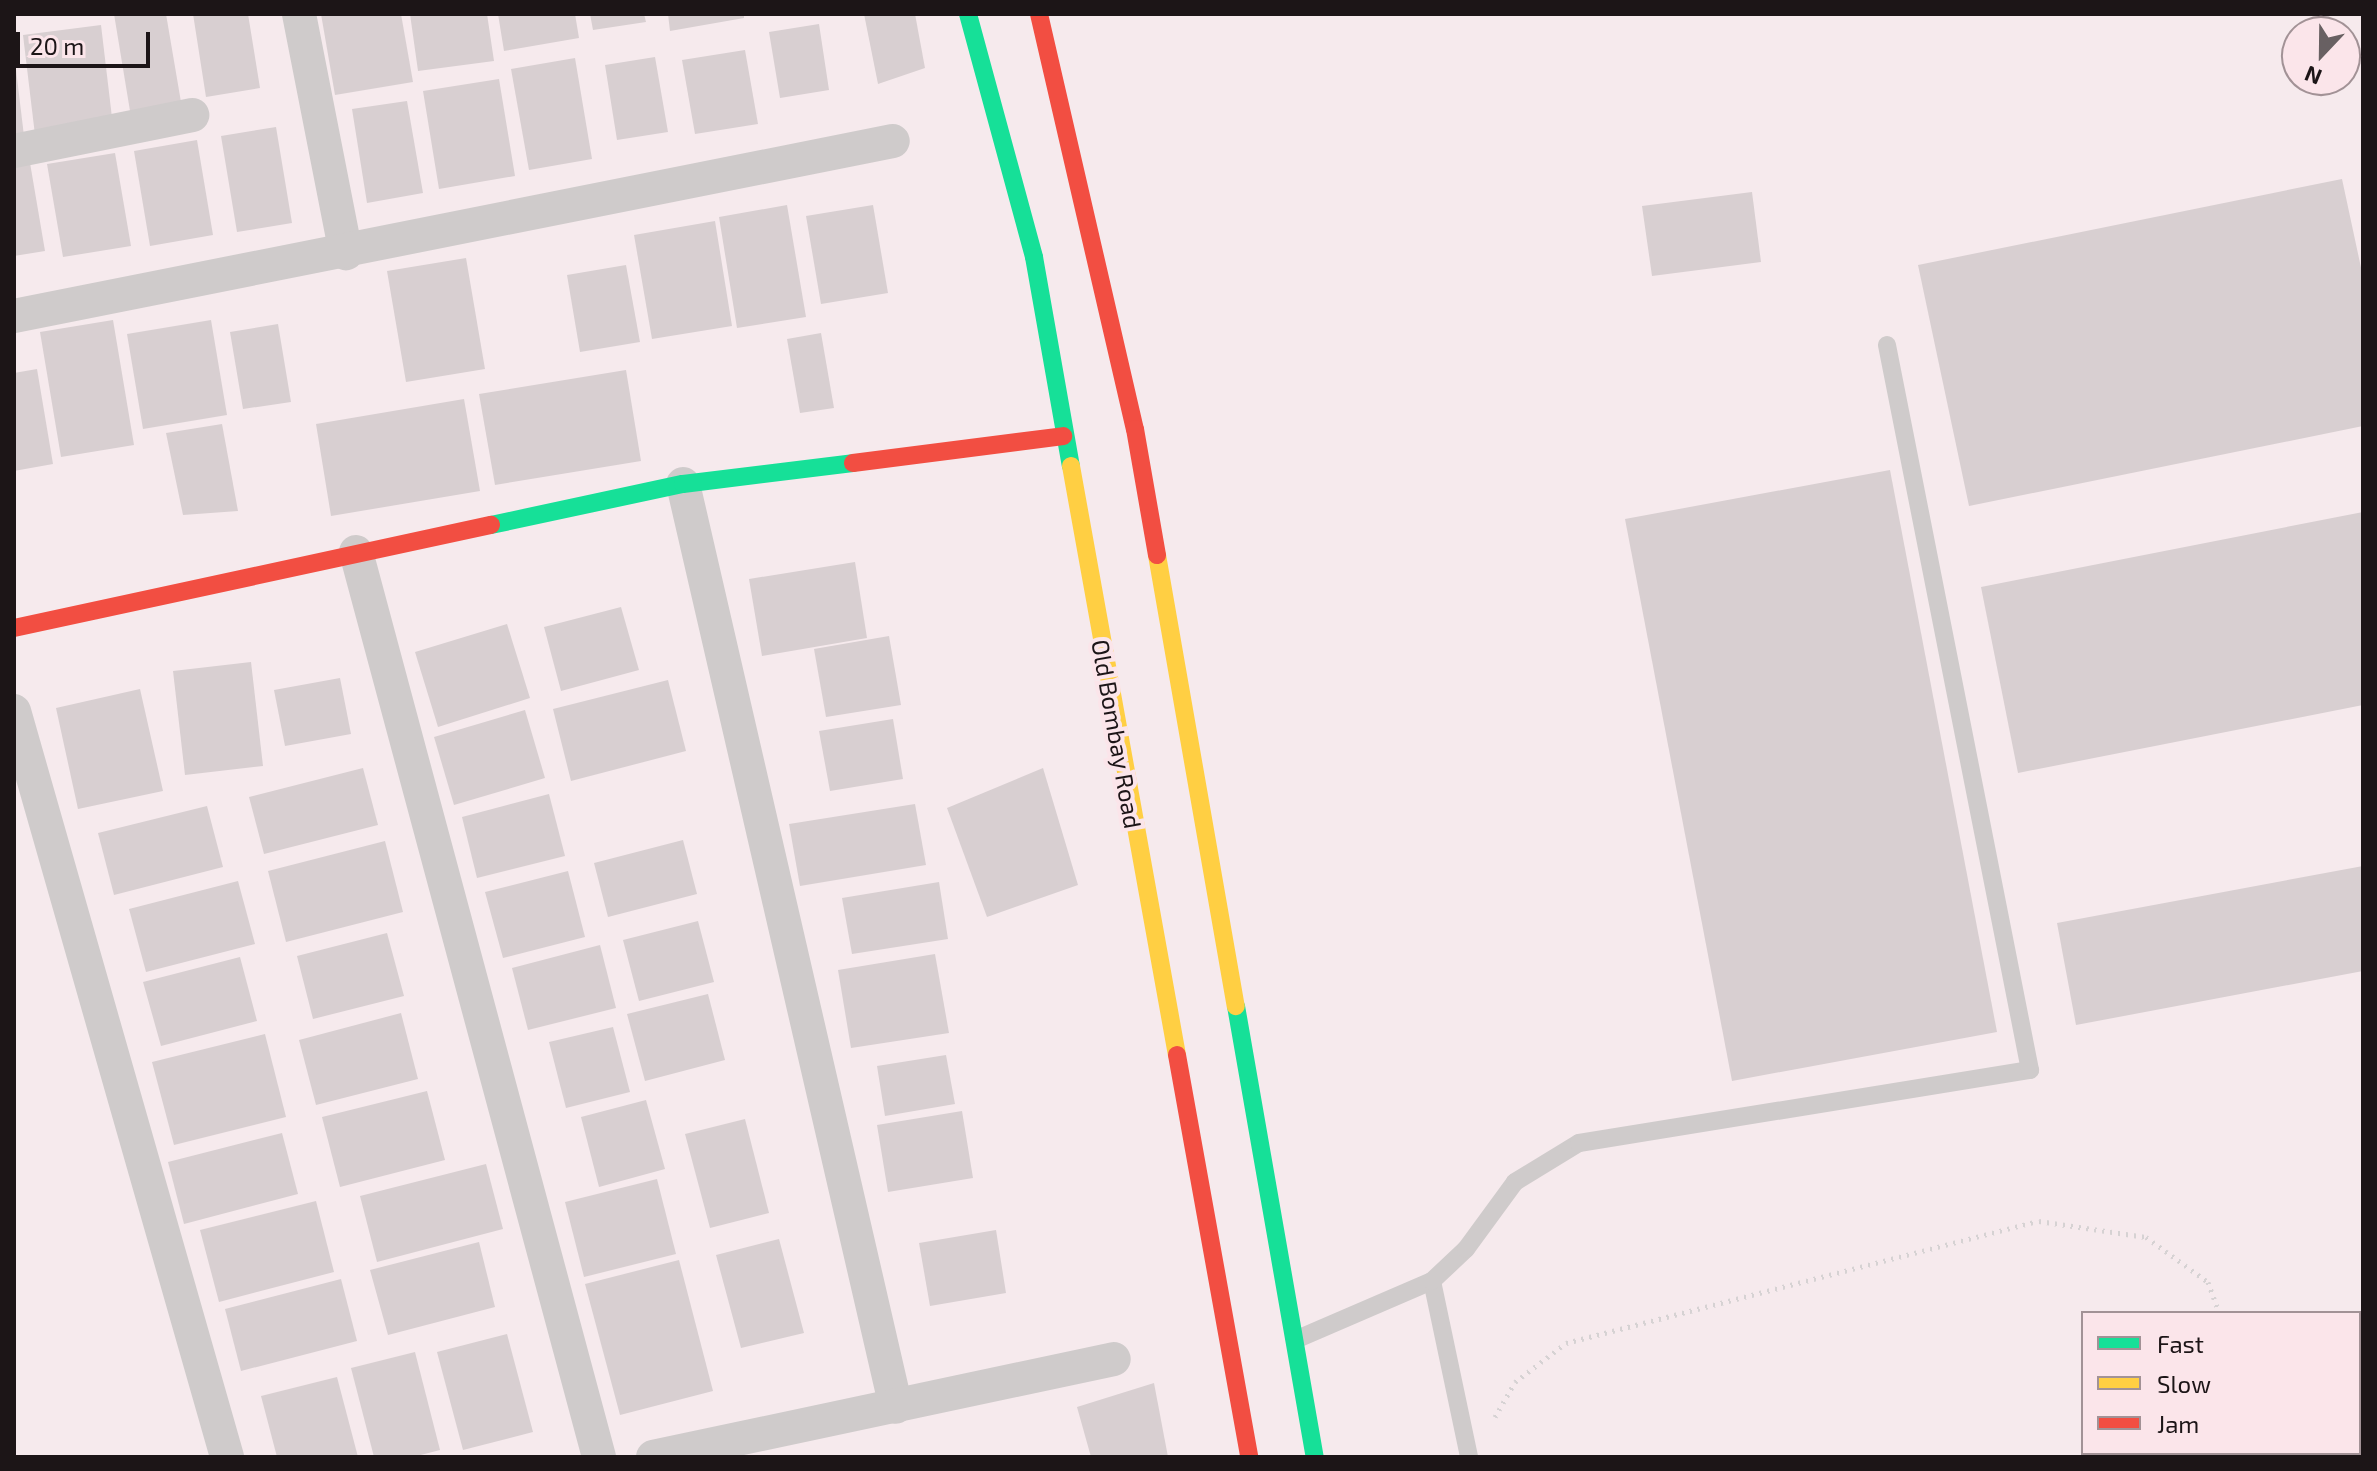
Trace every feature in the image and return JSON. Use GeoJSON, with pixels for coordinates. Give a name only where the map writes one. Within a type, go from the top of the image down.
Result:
{"type":"FeatureCollection","features":[{"type":"Feature","properties":{"kind":"main road","name":"Old Bombay Road"},"geometry":{"type":"LineString","coordinates":[[968,14],[1034,257],[1063,436],[1249,1457]]}},
{"type":"Feature","properties":{"kind":"main road"},"geometry":{"type":"LineString","coordinates":[[1039,14],[1135,429],[1315,1457]]}},
{"type":"Feature","properties":{"kind":"main road"},"geometry":{"type":"LineString","coordinates":[[14,628],[683,484],[1063,436]]}},
{"type":"Feature","properties":{"kind":"street"},"geometry":{"type":"LineString","coordinates":[[299,14],[346,253]]}},
{"type":"Feature","properties":{"kind":"street"},"geometry":{"type":"LineString","coordinates":[[14,151],[192,115]]}},
{"type":"Feature","properties":{"kind":"street"},"geometry":{"type":"LineString","coordinates":[[14,316],[346,253],[893,141]]}},
{"type":"Feature","properties":{"kind":"street"},"geometry":{"type":"LineString","coordinates":[[683,484],[896,1407]]}},
{"type":"Feature","properties":{"kind":"street"},"geometry":{"type":"LineString","coordinates":[[356,552],[599,1457]]}},
{"type":"Feature","properties":{"kind":"street"},"geometry":{"type":"LineString","coordinates":[[14,711],[227,1457]]}},
{"type":"Feature","properties":{"kind":"street"},"geometry":{"type":"LineString","coordinates":[[653,1457],[744,1448],[896,1407],[1114,1359]]}},
{"type":"Feature","properties":{"kind":"lane"},"geometry":{"type":"LineString","coordinates":[[1294,1340],[1432,1281],[1466,1249],[1515,1182],[1579,1143],[2030,1070],[1887,345]]}},
{"type":"Feature","properties":{"kind":"lane"},"geometry":{"type":"LineString","coordinates":[[1432,1281],[1469,1457]]}},
{"type":"Feature","properties":{"kind":"path"},"geometry":{"type":"LineString","coordinates":[[1489,1429],[1515,1382],[1566,1343],[2039,1221],[2146,1237],[2208,1282],[2218,1311]]}},
{"type":"Feature","properties":{"kind":"building"},"geometry":{"type":"Polygon","coordinates":[[[114,14],[166,14],[182,108],[131,117],[114,14]]]}},
{"type":"Feature","properties":{"kind":"building"},"geometry":{"type":"Polygon","coordinates":[[[193,14],[248,14],[260,88],[206,97],[193,14]]]}},
{"type":"Feature","properties":{"kind":"building"},"geometry":{"type":"Polygon","coordinates":[[[321,14],[401,14],[413,82],[335,95],[321,14]]]}},
{"type":"Feature","properties":{"kind":"building"},"geometry":{"type":"Polygon","coordinates":[[[410,14],[487,14],[494,61],[418,71],[410,14]]]}},
{"type":"Feature","properties":{"kind":"building"},"geometry":{"type":"Polygon","coordinates":[[[498,14],[575,14],[579,38],[504,51],[498,14]]]}},
{"type":"Feature","properties":{"kind":"building"},"geometry":{"type":"Polygon","coordinates":[[[590,14],[644,14],[646,22],[593,30],[590,14]]]}},
{"type":"Feature","properties":{"kind":"building"},"geometry":{"type":"Polygon","coordinates":[[[668,14],[744,14],[744,18],[670,31],[668,14]]]}},
{"type":"Feature","properties":{"kind":"building"},"geometry":{"type":"Polygon","coordinates":[[[864,14],[915,14],[925,68],[878,84],[864,14]]]}},
{"type":"Feature","properties":{"kind":"building"},"geometry":{"type":"Polygon","coordinates":[[[819,24],[829,90],[780,98],[769,32],[819,24]]]}},
{"type":"Feature","properties":{"kind":"building"},"geometry":{"type":"Polygon","coordinates":[[[101,25],[113,126],[35,135],[23,35],[101,25]]]}},
{"type":"Feature","properties":{"kind":"building"},"geometry":{"type":"Polygon","coordinates":[[[745,50],[758,124],[695,134],[682,60],[745,50]]]}},
{"type":"Feature","properties":{"kind":"building"},"geometry":{"type":"Polygon","coordinates":[[[14,53],[24,136],[14,137],[14,53]]]}},
{"type":"Feature","properties":{"kind":"building"},"geometry":{"type":"Polygon","coordinates":[[[655,57],[668,132],[617,140],[605,65],[655,57]]]}},
{"type":"Feature","properties":{"kind":"building"},"geometry":{"type":"Polygon","coordinates":[[[575,58],[592,159],[529,170],[511,69],[575,58]]]}},
{"type":"Feature","properties":{"kind":"building"},"geometry":{"type":"Polygon","coordinates":[[[499,79],[515,176],[439,189],[423,91],[499,79]]]}},
{"type":"Feature","properties":{"kind":"building"},"geometry":{"type":"Polygon","coordinates":[[[407,101],[423,193],[367,203],[352,109],[407,101]]]}},
{"type":"Feature","properties":{"kind":"building"},"geometry":{"type":"Polygon","coordinates":[[[276,127],[292,223],[237,232],[221,136],[276,127]]]}},
{"type":"Feature","properties":{"kind":"building"},"geometry":{"type":"Polygon","coordinates":[[[197,140],[213,235],[150,246],[134,151],[197,140]]]}},
{"type":"Feature","properties":{"kind":"building"},"geometry":{"type":"Polygon","coordinates":[[[115,153],[131,246],[63,257],[47,164],[115,153]]]}},
{"type":"Feature","properties":{"kind":"building"},"geometry":{"type":"Polygon","coordinates":[[[29,157],[45,251],[14,256],[14,159],[29,157]]]}},
{"type":"Feature","properties":{"kind":"building"},"geometry":{"type":"Polygon","coordinates":[[[2342,179],[2363,277],[2363,426],[1969,506],[1918,265],[2342,179]]]}},
{"type":"Feature","properties":{"kind":"building"},"geometry":{"type":"Polygon","coordinates":[[[1752,192],[1761,262],[1652,276],[1642,206],[1752,192]]]}},
{"type":"Feature","properties":{"kind":"building"},"geometry":{"type":"Polygon","coordinates":[[[787,205],[806,317],[737,328],[719,217],[787,205]]]}},
{"type":"Feature","properties":{"kind":"building"},"geometry":{"type":"Polygon","coordinates":[[[873,205],[888,293],[821,304],[806,216],[873,205]]]}},
{"type":"Feature","properties":{"kind":"building"},"geometry":{"type":"Polygon","coordinates":[[[715,221],[732,326],[652,339],[634,235],[715,221]]]}},
{"type":"Feature","properties":{"kind":"building"},"geometry":{"type":"Polygon","coordinates":[[[466,258],[485,369],[406,382],[387,271],[466,258]]]}},
{"type":"Feature","properties":{"kind":"building"},"geometry":{"type":"Polygon","coordinates":[[[626,265],[640,342],[580,352],[567,275],[626,265]]]}},
{"type":"Feature","properties":{"kind":"building"},"geometry":{"type":"Polygon","coordinates":[[[113,320],[134,445],[61,457],[40,332],[113,320]]]}},
{"type":"Feature","properties":{"kind":"building"},"geometry":{"type":"Polygon","coordinates":[[[211,320],[227,415],[143,429],[127,334],[211,320]]]}},
{"type":"Feature","properties":{"kind":"building"},"geometry":{"type":"Polygon","coordinates":[[[278,324],[291,402],[243,409],[230,332],[278,324]]]}},
{"type":"Feature","properties":{"kind":"building"},"geometry":{"type":"Polygon","coordinates":[[[821,333],[834,408],[800,413],[787,339],[821,333]]]}},
{"type":"Feature","properties":{"kind":"building"},"geometry":{"type":"Polygon","coordinates":[[[37,369],[53,464],[14,471],[14,373],[37,369]]]}},
{"type":"Feature","properties":{"kind":"building"},"geometry":{"type":"Polygon","coordinates":[[[626,370],[641,461],[495,485],[479,394],[626,370]]]}},
{"type":"Feature","properties":{"kind":"building"},"geometry":{"type":"Polygon","coordinates":[[[464,399],[480,491],[331,516],[316,424],[464,399]]]}},
{"type":"Feature","properties":{"kind":"building"},"geometry":{"type":"Polygon","coordinates":[[[222,424],[238,511],[183,515],[166,433],[222,424]]]}},
{"type":"Feature","properties":{"kind":"building"},"geometry":{"type":"Polygon","coordinates":[[[1890,470],[1997,1032],[1732,1081],[1625,519],[1890,470]]]}},
{"type":"Feature","properties":{"kind":"building"},"geometry":{"type":"Polygon","coordinates":[[[2363,512],[2363,705],[2018,773],[1981,587],[2363,512]]]}},
{"type":"Feature","properties":{"kind":"building"},"geometry":{"type":"Polygon","coordinates":[[[855,562],[867,638],[762,656],[749,579],[855,562]]]}},
{"type":"Feature","properties":{"kind":"building"},"geometry":{"type":"Polygon","coordinates":[[[621,607],[639,670],[561,691],[544,627],[621,607]]]}},
{"type":"Feature","properties":{"kind":"building"},"geometry":{"type":"Polygon","coordinates":[[[507,624],[530,698],[438,727],[415,652],[507,624]]]}},
{"type":"Feature","properties":{"kind":"building"},"geometry":{"type":"Polygon","coordinates":[[[889,636],[901,705],[826,717],[814,649],[889,636]]]}},
{"type":"Feature","properties":{"kind":"building"},"geometry":{"type":"Polygon","coordinates":[[[251,662],[263,766],[185,775],[173,671],[251,662]]]}},
{"type":"Feature","properties":{"kind":"building"},"geometry":{"type":"Polygon","coordinates":[[[340,678],[351,734],[285,746],[274,690],[340,678]]]}},
{"type":"Feature","properties":{"kind":"building"},"geometry":{"type":"Polygon","coordinates":[[[668,680],[686,751],[571,781],[553,709],[668,680]]]}},
{"type":"Feature","properties":{"kind":"building"},"geometry":{"type":"Polygon","coordinates":[[[140,689],[163,791],[78,809],[56,708],[140,689]]]}},
{"type":"Feature","properties":{"kind":"building"},"geometry":{"type":"Polygon","coordinates":[[[525,710],[545,778],[454,805],[434,737],[525,710]]]}},
{"type":"Feature","properties":{"kind":"building"},"geometry":{"type":"Polygon","coordinates":[[[893,719],[903,779],[830,791],[819,731],[893,719]]]}},
{"type":"Feature","properties":{"kind":"building"},"geometry":{"type":"Polygon","coordinates":[[[363,768],[378,825],[264,854],[249,797],[363,768]]]}},
{"type":"Feature","properties":{"kind":"building"},"geometry":{"type":"Polygon","coordinates":[[[1043,768],[1078,885],[987,917],[947,808],[1043,768]]]}},
{"type":"Feature","properties":{"kind":"building"},"geometry":{"type":"Polygon","coordinates":[[[549,794],[565,856],[477,878],[462,817],[549,794]]]}},
{"type":"Feature","properties":{"kind":"building"},"geometry":{"type":"Polygon","coordinates":[[[915,804],[926,865],[800,886],[789,824],[915,804]]]}},
{"type":"Feature","properties":{"kind":"building"},"geometry":{"type":"Polygon","coordinates":[[[207,806],[223,867],[114,895],[98,833],[207,806]]]}},
{"type":"Feature","properties":{"kind":"building"},"geometry":{"type":"Polygon","coordinates":[[[683,840],[697,894],[608,917],[594,863],[683,840]]]}},
{"type":"Feature","properties":{"kind":"building"},"geometry":{"type":"Polygon","coordinates":[[[385,841],[403,912],[286,942],[268,871],[385,841]]]}},
{"type":"Feature","properties":{"kind":"building"},"geometry":{"type":"Polygon","coordinates":[[[2363,866],[2363,971],[2076,1025],[2057,923],[2363,866]]]}},
{"type":"Feature","properties":{"kind":"building"},"geometry":{"type":"Polygon","coordinates":[[[568,871],[585,937],[503,958],[485,892],[568,871]]]}},
{"type":"Feature","properties":{"kind":"building"},"geometry":{"type":"Polygon","coordinates":[[[238,881],[255,944],[146,972],[129,909],[238,881]]]}},
{"type":"Feature","properties":{"kind":"building"},"geometry":{"type":"Polygon","coordinates":[[[939,882],[948,939],[852,954],[842,898],[939,882]]]}},
{"type":"Feature","properties":{"kind":"building"},"geometry":{"type":"Polygon","coordinates":[[[698,921],[714,982],[639,1001],[623,940],[698,921]]]}},
{"type":"Feature","properties":{"kind":"building"},"geometry":{"type":"Polygon","coordinates":[[[387,933],[404,996],[313,1019],[297,956],[387,933]]]}},
{"type":"Feature","properties":{"kind":"building"},"geometry":{"type":"Polygon","coordinates":[[[600,945],[616,1008],[528,1030],[512,968],[600,945]]]}},
{"type":"Feature","properties":{"kind":"building"},"geometry":{"type":"Polygon","coordinates":[[[935,954],[949,1033],[851,1048],[838,970],[935,954]]]}},
{"type":"Feature","properties":{"kind":"building"},"geometry":{"type":"Polygon","coordinates":[[[240,957],[257,1021],[161,1046],[143,982],[240,957]]]}},
{"type":"Feature","properties":{"kind":"building"},"geometry":{"type":"Polygon","coordinates":[[[708,994],[725,1060],[645,1081],[627,1014],[708,994]]]}},
{"type":"Feature","properties":{"kind":"building"},"geometry":{"type":"Polygon","coordinates":[[[401,1013],[418,1079],[316,1105],[299,1040],[401,1013]]]}},
{"type":"Feature","properties":{"kind":"building"},"geometry":{"type":"Polygon","coordinates":[[[613,1027],[630,1092],[566,1108],[549,1042],[613,1027]]]}},
{"type":"Feature","properties":{"kind":"building"},"geometry":{"type":"Polygon","coordinates":[[[265,1034],[286,1117],[174,1145],[152,1062],[265,1034]]]}},
{"type":"Feature","properties":{"kind":"building"},"geometry":{"type":"Polygon","coordinates":[[[946,1055],[955,1104],[885,1116],[877,1066],[946,1055]]]}},
{"type":"Feature","properties":{"kind":"building"},"geometry":{"type":"Polygon","coordinates":[[[427,1091],[445,1160],[340,1187],[322,1117],[427,1091]]]}},
{"type":"Feature","properties":{"kind":"building"},"geometry":{"type":"Polygon","coordinates":[[[646,1100],[665,1169],[599,1187],[581,1117],[646,1100]]]}},
{"type":"Feature","properties":{"kind":"building"},"geometry":{"type":"Polygon","coordinates":[[[962,1111],[973,1178],[888,1192],[877,1125],[962,1111]]]}},
{"type":"Feature","properties":{"kind":"building"},"geometry":{"type":"Polygon","coordinates":[[[745,1119],[769,1213],[710,1228],[685,1134],[745,1119]]]}},
{"type":"Feature","properties":{"kind":"building"},"geometry":{"type":"Polygon","coordinates":[[[282,1133],[298,1194],[184,1224],[168,1162],[282,1133]]]}},
{"type":"Feature","properties":{"kind":"building"},"geometry":{"type":"Polygon","coordinates":[[[486,1164],[503,1229],[377,1262],[360,1196],[486,1164]]]}},
{"type":"Feature","properties":{"kind":"building"},"geometry":{"type":"Polygon","coordinates":[[[657,1179],[676,1254],[584,1277],[565,1202],[657,1179]]]}},
{"type":"Feature","properties":{"kind":"building"},"geometry":{"type":"Polygon","coordinates":[[[316,1201],[334,1272],[219,1302],[200,1230],[316,1201]]]}},
{"type":"Feature","properties":{"kind":"building"},"geometry":{"type":"Polygon","coordinates":[[[996,1230],[1006,1293],[930,1306],[919,1243],[996,1230]]]}},
{"type":"Feature","properties":{"kind":"building"},"geometry":{"type":"Polygon","coordinates":[[[779,1239],[804,1333],[741,1348],[716,1255],[779,1239]]]}},
{"type":"Feature","properties":{"kind":"building"},"geometry":{"type":"Polygon","coordinates":[[[479,1242],[495,1307],[388,1335],[370,1270],[479,1242]]]}},
{"type":"Feature","properties":{"kind":"building"},"geometry":{"type":"Polygon","coordinates":[[[679,1260],[713,1391],[620,1415],[585,1284],[679,1260]]]}},
{"type":"Feature","properties":{"kind":"building"},"geometry":{"type":"Polygon","coordinates":[[[341,1279],[357,1341],[241,1371],[225,1309],[341,1279]]]}},
{"type":"Feature","properties":{"kind":"building"},"geometry":{"type":"Polygon","coordinates":[[[507,1334],[533,1432],[463,1450],[437,1352],[507,1334]]]}},
{"type":"Feature","properties":{"kind":"building"},"geometry":{"type":"Polygon","coordinates":[[[415,1352],[440,1450],[413,1457],[374,1457],[351,1368],[415,1352]]]}},
{"type":"Feature","properties":{"kind":"building"},"geometry":{"type":"Polygon","coordinates":[[[337,1377],[358,1457],[277,1457],[261,1396],[337,1377]]]}},
{"type":"Feature","properties":{"kind":"building"},"geometry":{"type":"Polygon","coordinates":[[[1154,1383],[1168,1457],[1091,1457],[1077,1407],[1154,1383]]]}},
{"type":"Feature","properties":{"kind":"traffic: fast"},"geometry":{"type":"LineString","coordinates":[[968,14],[1034,257],[1071,466]]}},
{"type":"Feature","properties":{"kind":"traffic: fast"},"geometry":{"type":"LineString","coordinates":[[491,525],[683,484],[853,463]]}},
{"type":"Feature","properties":{"kind":"traffic: fast"},"geometry":{"type":"LineString","coordinates":[[1236,1006],[1315,1457]]}},
{"type":"Feature","properties":{"kind":"traffic: slow"},"geometry":{"type":"LineString","coordinates":[[1071,466],[1177,1055]]}},
{"type":"Feature","properties":{"kind":"traffic: slow"},"geometry":{"type":"LineString","coordinates":[[1157,555],[1236,1006]]}},
{"type":"Feature","properties":{"kind":"traffic: jam"},"geometry":{"type":"LineString","coordinates":[[1039,14],[1135,429],[1157,555]]}},
{"type":"Feature","properties":{"kind":"traffic: jam"},"geometry":{"type":"LineString","coordinates":[[853,463],[1063,436]]}},
{"type":"Feature","properties":{"kind":"traffic: jam"},"geometry":{"type":"LineString","coordinates":[[14,628],[491,525]]}},
{"type":"Feature","properties":{"kind":"traffic: jam"},"geometry":{"type":"LineString","coordinates":[[1177,1055],[1249,1457]]}}]}
